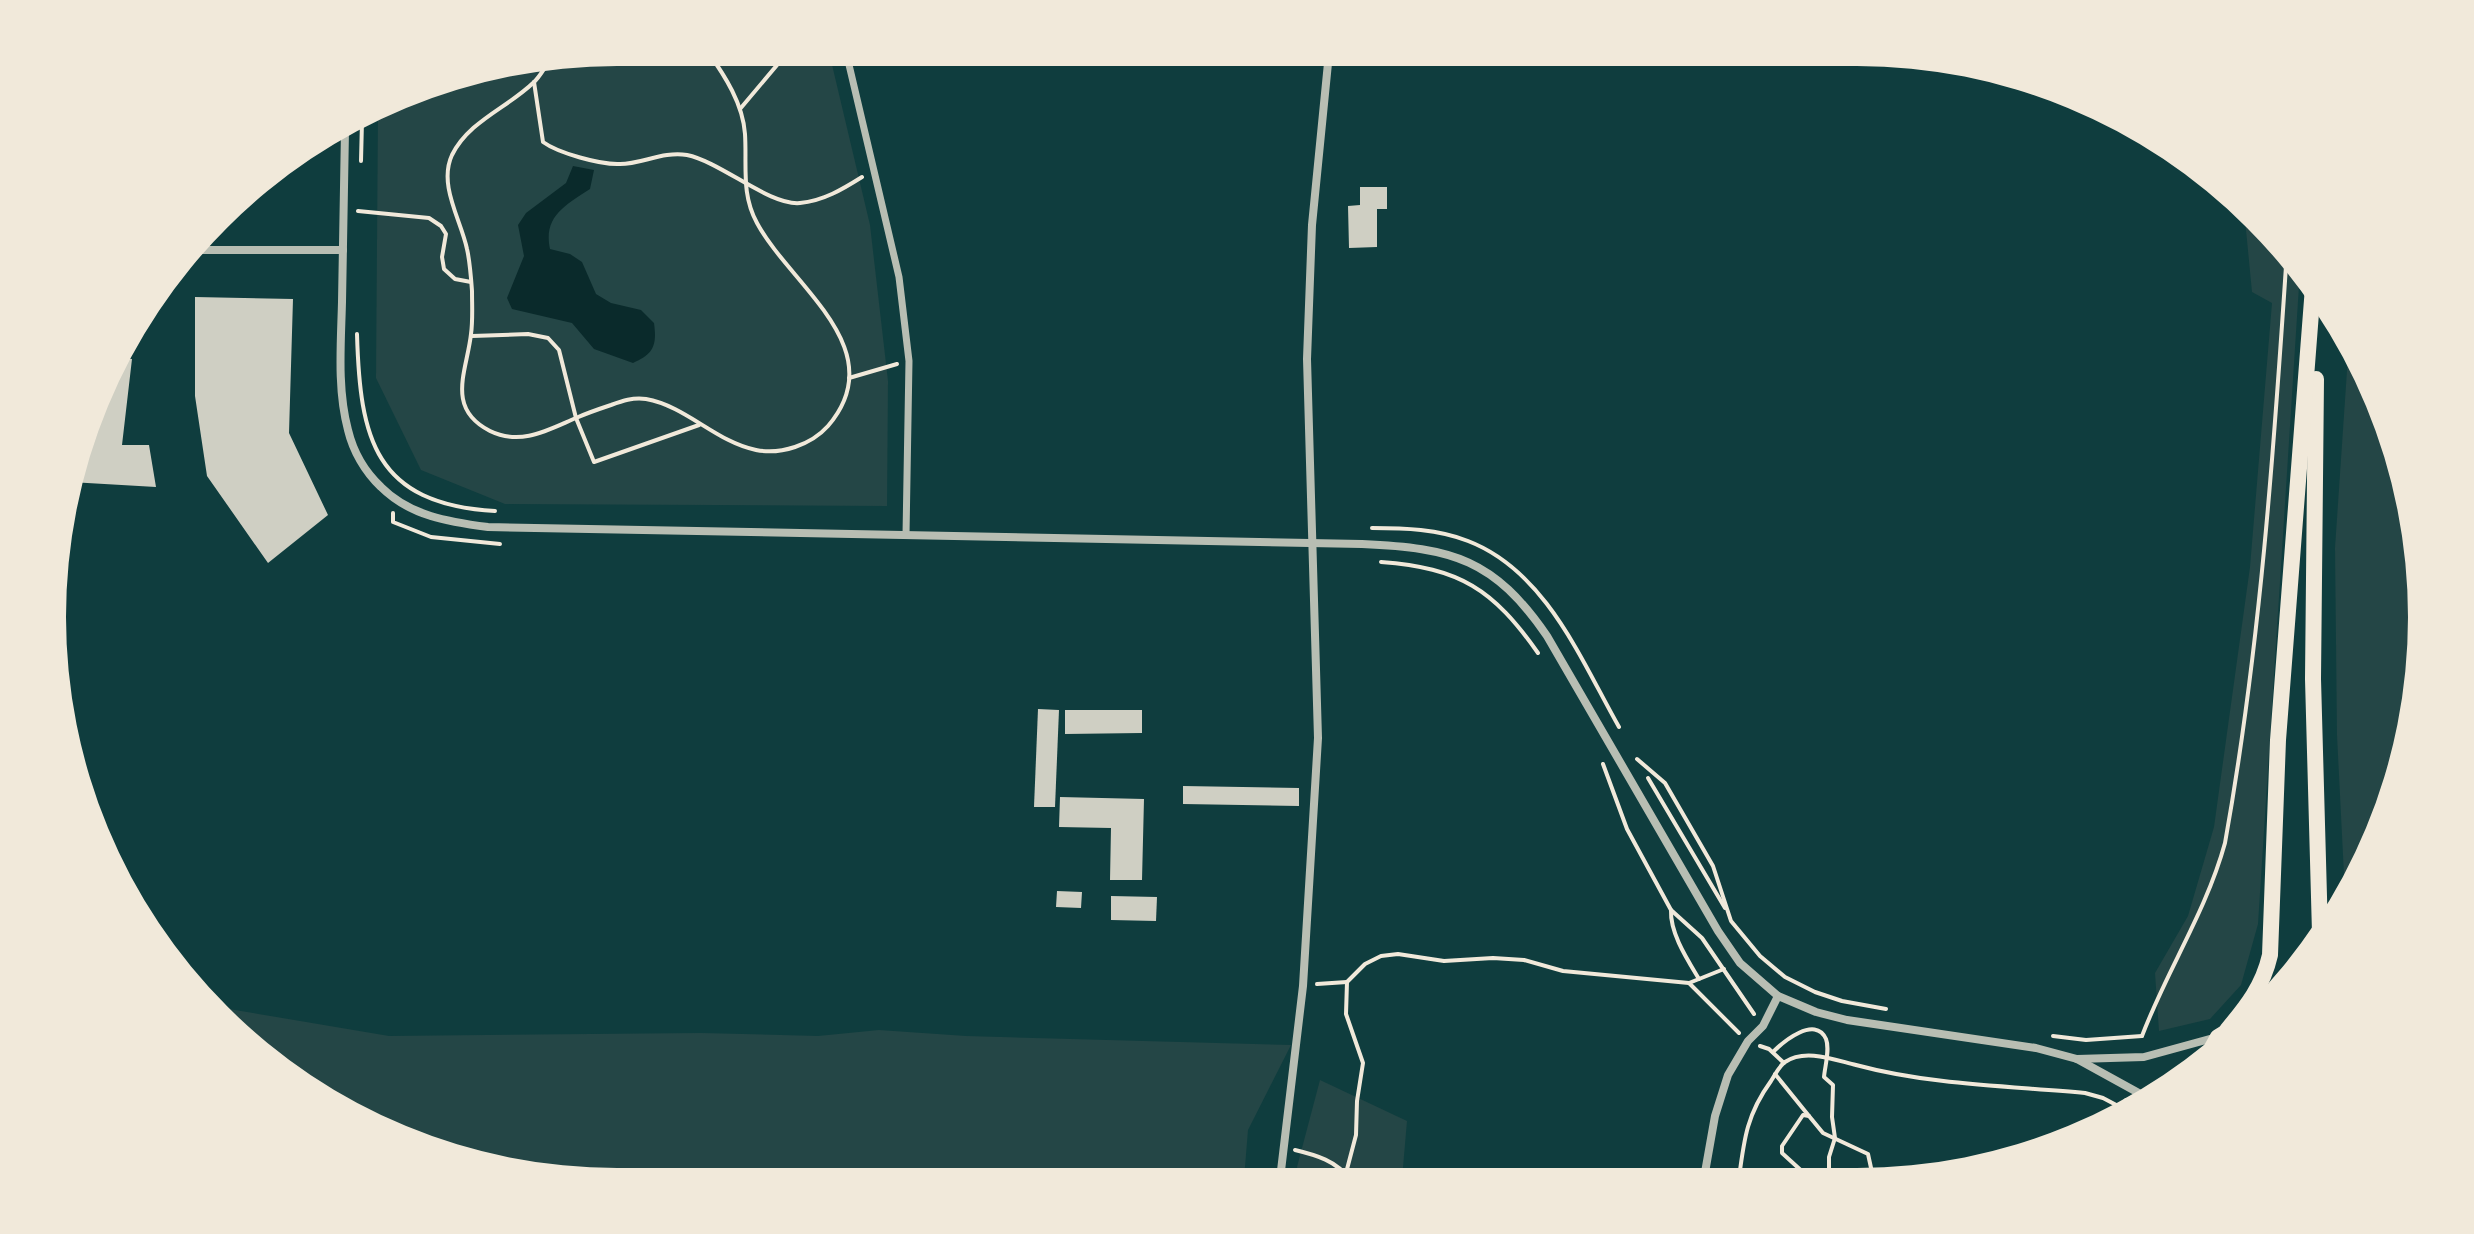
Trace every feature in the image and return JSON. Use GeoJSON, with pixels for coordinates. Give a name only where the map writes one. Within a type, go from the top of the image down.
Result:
{"type":"FeatureCollection","features":[{"type":"Feature","properties":{"kind":"main road"},"geometry":{"type":"LineString","coordinates":[[2234,1018],[2265,978],[2270,955],[2278,740],[2312,306]]}},
{"type":"Feature","properties":{"kind":"main road"},"geometry":{"type":"LineString","coordinates":[[2316,312],[2313,679],[2320,916]]}},
{"type":"Feature","properties":{"kind":"street"},"geometry":{"type":"LineString","coordinates":[[849,66],[899,277],[909,361],[906,535]]}},
{"type":"Feature","properties":{"kind":"street"},"geometry":{"type":"LineString","coordinates":[[1282,1168],[1303,986],[1318,738],[1307,359],[1312,225],[1328,66]]}},
{"type":"Feature","properties":{"kind":"street"},"geometry":{"type":"LineString","coordinates":[[345,138],[341,339],[344,411],[357,454],[381,488],[406,506],[433,518],[488,527],[1312,543],[1407,546],[1444,552],[1465,560],[1505,584],[1526,606],[1547,636],[1697,897],[1740,963],[1778,996],[1816,1012],[1847,1020],[2036,1048],[2077,1059],[2136,1092]]}},
{"type":"Feature","properties":{"kind":"street"},"geometry":{"type":"LineString","coordinates":[[207,250],[343,250]]}},
{"type":"Feature","properties":{"kind":"street"},"geometry":{"type":"LineString","coordinates":[[1706,1168],[1715,1116],[1728,1075],[1748,1041],[1763,1026],[1778,996]]}},
{"type":"Feature","properties":{"kind":"street"},"geometry":{"type":"LineString","coordinates":[[2077,1059],[2144,1057],[2215,1035]]}},
{"type":"Feature","properties":{"kind":"path"},"geometry":{"type":"LineString","coordinates":[[542,72],[534,82],[463,137],[450,159],[449,191],[468,250],[471,282],[471,336],[461,396],[470,415],[490,431],[521,438],[550,431],[627,399],[643,398],[663,403],[699,425],[757,450],[787,449],[811,441],[842,409],[849,378],[847,353],[837,330],[758,225],[748,203],[744,180],[745,133],[740,109],[718,66]]}},
{"type":"Feature","properties":{"kind":"path"},"geometry":{"type":"LineString","coordinates":[[740,109],[776,66]]}},
{"type":"Feature","properties":{"kind":"path"},"geometry":{"type":"LineString","coordinates":[[534,82],[543,142],[556,152],[620,164],[660,155],[685,155],[744,180],[771,196],[797,204],[839,192],[875,169]]}},
{"type":"Feature","properties":{"kind":"path"},"geometry":{"type":"LineString","coordinates":[[361,166],[362,129]]}},
{"type":"Feature","properties":{"kind":"path"},"geometry":{"type":"LineString","coordinates":[[344,209],[429,218],[446,234],[442,257],[444,269],[455,279],[471,282]]}},
{"type":"Feature","properties":{"kind":"path"},"geometry":{"type":"LineString","coordinates":[[2160,990],[2193,929],[2217,873],[2229,819],[2272,482],[2286,272]]}},
{"type":"Feature","properties":{"kind":"path"},"geometry":{"type":"LineString","coordinates":[[357,321],[363,416],[371,441],[383,462],[401,480],[427,496],[455,505],[505,511]]}},
{"type":"Feature","properties":{"kind":"path"},"geometry":{"type":"LineString","coordinates":[[471,336],[528,334],[548,338],[559,350],[576,418],[594,462],[699,425]]}},
{"type":"Feature","properties":{"kind":"path"},"geometry":{"type":"LineString","coordinates":[[849,378],[909,361]]}},
{"type":"Feature","properties":{"kind":"path"},"geometry":{"type":"LineString","coordinates":[[393,496],[393,522],[409,530],[454,541],[508,544]]}},
{"type":"Feature","properties":{"kind":"path"},"geometry":{"type":"LineString","coordinates":[[1366,528],[1431,531],[1467,540],[1492,552],[1517,570],[1559,622],[1624,736]]}},
{"type":"Feature","properties":{"kind":"path"},"geometry":{"type":"LineString","coordinates":[[1370,561],[1428,568],[1471,583],[1495,599],[1510,615],[1542,659]]}},
{"type":"Feature","properties":{"kind":"path"},"geometry":{"type":"LineString","coordinates":[[1631,749],[1731,921],[1760,956],[1785,977],[1842,1001],[1896,1011]]}},
{"type":"Feature","properties":{"kind":"path"},"geometry":{"type":"LineString","coordinates":[[1596,751],[1627,829],[1671,910],[1702,938],[1763,1026]]}},
{"type":"Feature","properties":{"kind":"path"},"geometry":{"type":"LineString","coordinates":[[1639,762],[1665,783],[1713,866],[1731,921]]}},
{"type":"Feature","properties":{"kind":"path"},"geometry":{"type":"LineString","coordinates":[[1671,910],[1671,920],[1680,944],[1699,979]]}},
{"type":"Feature","properties":{"kind":"path"},"geometry":{"type":"LineString","coordinates":[[1303,986],[1347,982],[1365,964],[1381,956],[1398,954],[1444,961],[1524,960],[1563,971],[1689,983],[1740,963]]}},
{"type":"Feature","properties":{"kind":"path"},"geometry":{"type":"LineString","coordinates":[[1347,982],[1346,1014],[1363,1063],[1350,1168]]}},
{"type":"Feature","properties":{"kind":"path"},"geometry":{"type":"LineString","coordinates":[[1689,983],[1748,1041],[1773,1052],[1784,1063]]}},
{"type":"Feature","properties":{"kind":"path"},"geometry":{"type":"LineString","coordinates":[[1773,1052],[1784,1040],[1801,1031],[1815,1030],[1823,1034],[1827,1042],[1824,1077],[1833,1085],[1835,1138],[1829,1168]]}},
{"type":"Feature","properties":{"kind":"path"},"geometry":{"type":"LineString","coordinates":[[2042,1034],[2086,1040],[2142,1036]]}},
{"type":"Feature","properties":{"kind":"path"},"geometry":{"type":"LineString","coordinates":[[1740,1168],[1745,1129],[1752,1111],[1784,1063],[1810,1055],[1875,1071],[2085,1093],[2113,1104]]}},
{"type":"Feature","properties":{"kind":"path"},"geometry":{"type":"LineString","coordinates":[[1775,1074],[1823,1133],[1868,1154],[1871,1168]]}},
{"type":"Feature","properties":{"kind":"path"},"geometry":{"type":"LineString","coordinates":[[1798,1168],[1782,1153],[1782,1146],[1803,1115],[1809,1116]]}},
{"type":"Feature","properties":{"kind":"path"},"geometry":{"type":"LineString","coordinates":[[1285,1148],[1321,1156],[1337,1168]]}},
{"type":"Feature","properties":{"kind":"shaded area"},"geometry":{"type":"Polygon","coordinates":[[[617,66],[832,66],[870,225],[888,381],[887,506],[505,504],[421,470],[376,378],[378,121],[440,95],[545,71],[617,66]]]}},
{"type":"Feature","properties":{"kind":"shaded area"},"geometry":{"type":"Polygon","coordinates":[[[573,166],[594,170],[590,189],[565,206],[553,220],[550,249],[570,254],[582,262],[596,294],[611,303],[641,310],[654,323],[655,337],[650,352],[633,363],[594,349],[572,323],[512,309],[507,298],[524,256],[518,225],[526,213],[566,183],[573,166]]]}},
{"type":"Feature","properties":{"kind":"shaded area"},"geometry":{"type":"Polygon","coordinates":[[[2246,226],[2299,289],[2258,924],[2241,985],[2210,1019],[2159,1031],[2155,973],[2188,916],[2214,827],[2250,567],[2272,303],[2252,292],[2246,226]]]}},
{"type":"Feature","properties":{"kind":"shaded area"},"geometry":{"type":"Polygon","coordinates":[[[2347,366],[2366,406],[2389,474],[2403,545],[2408,617],[2403,689],[2389,760],[2366,828],[2344,874],[2337,735],[2335,548],[2347,366]]]}},
{"type":"Feature","properties":{"kind":"shaded area"},"geometry":{"type":"Polygon","coordinates":[[[229,1009],[389,1036],[701,1033],[818,1036],[879,1030],[966,1036],[1291,1045],[1248,1130],[1245,1168],[617,1168],[545,1163],[440,1139],[373,1111],[311,1075],[229,1009]]]}},
{"type":"Feature","properties":{"kind":"shaded area"},"geometry":{"type":"Polygon","coordinates":[[[1320,1080],[1407,1121],[1403,1168],[1297,1167],[1320,1080]]]}},
{"type":"Feature","properties":{"kind":"building"},"geometry":{"type":"Polygon","coordinates":[[[1360,187],[1387,187],[1387,209],[1377,209],[1377,247],[1349,248],[1348,206],[1360,205],[1360,187]]]}},
{"type":"Feature","properties":{"kind":"building"},"geometry":{"type":"Polygon","coordinates":[[[195,297],[293,299],[289,433],[328,515],[268,563],[207,476],[195,396],[195,297]]]}},
{"type":"Feature","properties":{"kind":"building"},"geometry":{"type":"Polygon","coordinates":[[[130,359],[122,445],[149,445],[156,487],[83,483],[108,406],[130,359]]]}},
{"type":"Feature","properties":{"kind":"building"},"geometry":{"type":"Polygon","coordinates":[[[1038,709],[1059,710],[1055,807],[1034,807],[1038,709]]]}},
{"type":"Feature","properties":{"kind":"building"},"geometry":{"type":"Polygon","coordinates":[[[1065,710],[1142,710],[1142,733],[1065,734],[1065,710]]]}},
{"type":"Feature","properties":{"kind":"building"},"geometry":{"type":"Polygon","coordinates":[[[1183,786],[1299,788],[1299,806],[1183,804],[1183,786]]]}},
{"type":"Feature","properties":{"kind":"building"},"geometry":{"type":"Polygon","coordinates":[[[1060,797],[1144,799],[1142,880],[1110,880],[1111,828],[1059,827],[1060,797]]]}},
{"type":"Feature","properties":{"kind":"building"},"geometry":{"type":"Polygon","coordinates":[[[1057,891],[1082,892],[1081,908],[1056,907],[1057,891]]]}},
{"type":"Feature","properties":{"kind":"building"},"geometry":{"type":"Polygon","coordinates":[[[1111,896],[1157,897],[1156,921],[1111,920],[1111,896]]]}}]}
